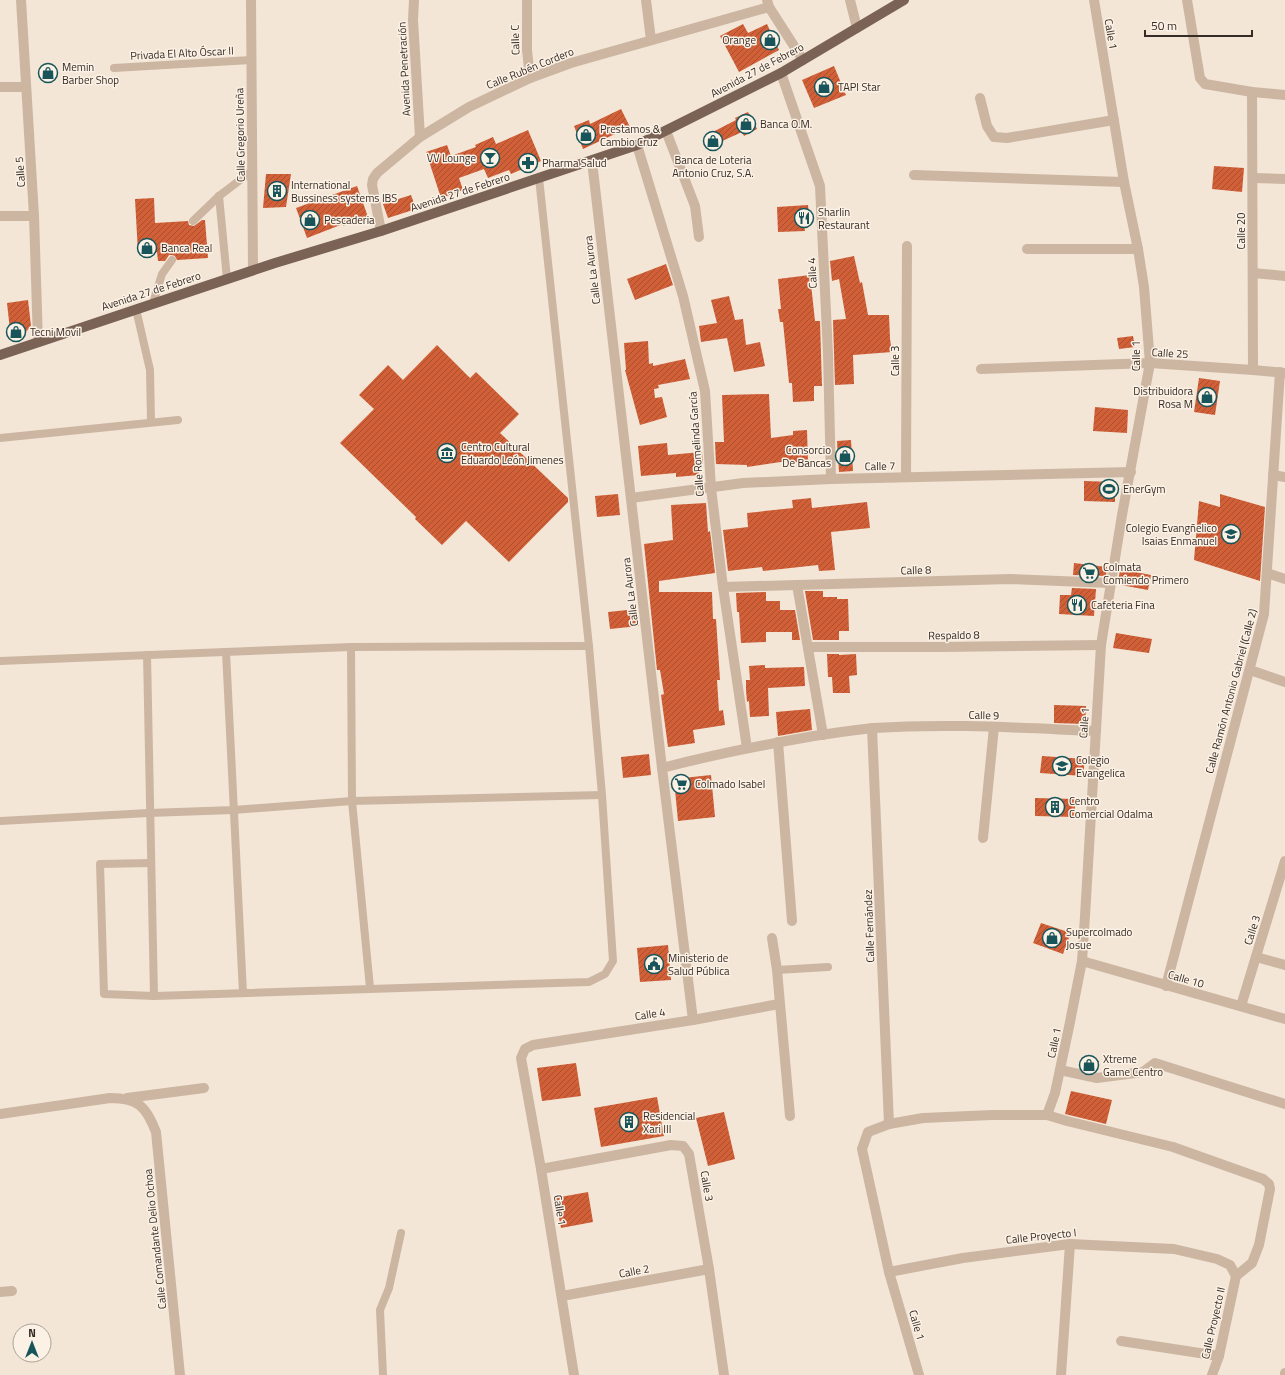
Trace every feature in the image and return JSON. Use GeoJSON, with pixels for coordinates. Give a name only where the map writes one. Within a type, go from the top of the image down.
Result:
{"type":"FeatureCollection","features":[{"type":"Feature","properties":{"kind":"main road","name":"Avenida 27 de Febrero"},"geometry":{"type":"LineString","coordinates":[[0,355],[253,270],[381,231],[637,145],[781,74],[904,0]]}},
{"type":"Feature","properties":{"kind":"street","name":"Calle 5"},"geometry":{"type":"LineString","coordinates":[[21,0],[34,216],[38,342]]}},
{"type":"Feature","properties":{"kind":"street","name":"Calle Gregorio Ureña"},"geometry":{"type":"LineString","coordinates":[[251,0],[253,270]]}},
{"type":"Feature","properties":{"kind":"street","name":"Avenida Penetración"},"geometry":{"type":"LineString","coordinates":[[414,0],[413,20],[420,137]]}},
{"type":"Feature","properties":{"kind":"street","name":"Calle C"},"geometry":{"type":"LineString","coordinates":[[527,0],[527,50],[530,78]]}},
{"type":"Feature","properties":{"kind":"street"},"geometry":{"type":"LineString","coordinates":[[646,0],[651,40]]}},
{"type":"Feature","properties":{"kind":"street"},"geometry":{"type":"LineString","coordinates":[[850,0],[857,28]]}},
{"type":"Feature","properties":{"kind":"street","name":"Calle 1"},"geometry":{"type":"LineString","coordinates":[[918,1375],[889,1272],[862,1149],[868,1132],[889,1124],[923,1118],[992,1115],[1047,1115],[1055,1093],[1082,961],[1101,645],[1110,583],[1150,363],[1144,286],[1138,248],[1124,182],[1094,0]]}},
{"type":"Feature","properties":{"kind":"street"},"geometry":{"type":"LineString","coordinates":[[1187,0],[1200,78],[1205,84],[1252,92],[1285,95]]}},
{"type":"Feature","properties":{"kind":"street"},"geometry":{"type":"LineString","coordinates":[[768,4],[803,60]]}},
{"type":"Feature","properties":{"kind":"street","name":"Calle Rubén Cordero"},"geometry":{"type":"LineString","coordinates":[[381,231],[372,185],[373,179],[377,173],[420,137],[469,107],[530,78],[571,63],[768,4]]}},
{"type":"Feature","properties":{"kind":"street","name":"Calle 4"},"geometry":{"type":"LineString","coordinates":[[781,74],[820,186],[828,346],[831,479]]}},
{"type":"Feature","properties":{"kind":"street"},"geometry":{"type":"LineString","coordinates":[[0,87],[26,87]]}},
{"type":"Feature","properties":{"kind":"street","name":"Calle 20"},"geometry":{"type":"LineString","coordinates":[[1252,92],[1253,370]]}},
{"type":"Feature","properties":{"kind":"street"},"geometry":{"type":"LineString","coordinates":[[980,98],[987,126],[994,136],[1007,138],[1114,120]]}},
{"type":"Feature","properties":{"kind":"street"},"geometry":{"type":"LineString","coordinates":[[666,131],[695,206],[699,237]]}},
{"type":"Feature","properties":{"kind":"street","name":"Calle Romelinda García"},"geometry":{"type":"LineString","coordinates":[[637,145],[683,296],[702,376],[706,403],[711,488],[723,587],[747,748]]}},
{"type":"Feature","properties":{"kind":"street","name":"Calle La Aurora"},"geometry":{"type":"LineString","coordinates":[[592,161],[662,768],[694,1020]]}},
{"type":"Feature","properties":{"kind":"street"},"geometry":{"type":"LineString","coordinates":[[914,175],[1124,182]]}},
{"type":"Feature","properties":{"kind":"street"},"geometry":{"type":"LineString","coordinates":[[1253,178],[1285,179]]}},
{"type":"Feature","properties":{"kind":"street"},"geometry":{"type":"LineString","coordinates":[[0,216],[34,216]]}},
{"type":"Feature","properties":{"kind":"street","name":"Calle 3"},"geometry":{"type":"LineString","coordinates":[[906,477],[907,246]]}},
{"type":"Feature","properties":{"kind":"street"},"geometry":{"type":"LineString","coordinates":[[1027,249],[1138,248]]}},
{"type":"Feature","properties":{"kind":"street"},"geometry":{"type":"LineString","coordinates":[[1253,273],[1285,276]]}},
{"type":"Feature","properties":{"kind":"street","name":"Calle 25"},"geometry":{"type":"LineString","coordinates":[[981,369],[1150,363],[1282,373]]}},
{"type":"Feature","properties":{"kind":"street","name":"Calle Ramón Antonio Gabriel (Calle 2)"},"geometry":{"type":"LineString","coordinates":[[1166,986],[1264,614],[1273,474],[1282,373]]}},
{"type":"Feature","properties":{"kind":"street","name":"Calle 7"},"geometry":{"type":"LineString","coordinates":[[631,498],[743,483],[831,479],[1131,472]]}},
{"type":"Feature","properties":{"kind":"street"},"geometry":{"type":"LineString","coordinates":[[1273,474],[1285,477]]}},
{"type":"Feature","properties":{"kind":"street"},"geometry":{"type":"LineString","coordinates":[[1267,573],[1285,579]]}},
{"type":"Feature","properties":{"kind":"street","name":"Calle 8"},"geometry":{"type":"LineString","coordinates":[[723,587],[1010,579],[1110,583]]}},
{"type":"Feature","properties":{"kind":"street"},"geometry":{"type":"LineString","coordinates":[[662,768],[747,748],[822,735],[797,585]]}},
{"type":"Feature","properties":{"kind":"street","name":"Respaldo 8"},"geometry":{"type":"LineString","coordinates":[[808,647],[1101,645]]}},
{"type":"Feature","properties":{"kind":"street"},"geometry":{"type":"LineString","coordinates":[[1250,670],[1285,682]]}},
{"type":"Feature","properties":{"kind":"street","name":"Calle 9"},"geometry":{"type":"LineString","coordinates":[[822,735],[872,728],[923,726],[1096,731]]}},
{"type":"Feature","properties":{"kind":"street"},"geometry":{"type":"LineString","coordinates":[[983,838],[994,727]]}},
{"type":"Feature","properties":{"kind":"street","name":"Calle Fernández"},"geometry":{"type":"LineString","coordinates":[[872,728],[889,1124]]}},
{"type":"Feature","properties":{"kind":"street"},"geometry":{"type":"LineString","coordinates":[[778,742],[792,921]]}},
{"type":"Feature","properties":{"kind":"street","name":"Calle 3"},"geometry":{"type":"LineString","coordinates":[[1241,1006],[1285,861]]}},
{"type":"Feature","properties":{"kind":"street"},"geometry":{"type":"LineString","coordinates":[[772,938],[777,970],[790,1116]]}},
{"type":"Feature","properties":{"kind":"street"},"geometry":{"type":"LineString","coordinates":[[1256,957],[1285,965]]}},
{"type":"Feature","properties":{"kind":"street","name":"Calle 10"},"geometry":{"type":"LineString","coordinates":[[1082,961],[1285,1019]]}},
{"type":"Feature","properties":{"kind":"street","name":"Calle 4"},"geometry":{"type":"LineString","coordinates":[[525,1049],[533,1045],[694,1020],[779,1004]]}},
{"type":"Feature","properties":{"kind":"street","name":"Calle 1"},"geometry":{"type":"LineString","coordinates":[[525,1049],[521,1058],[541,1169],[574,1375]]}},
{"type":"Feature","properties":{"kind":"street"},"geometry":{"type":"LineString","coordinates":[[1060,1070],[1097,1078],[1143,1072],[1155,1063],[1285,1104]]}},
{"type":"Feature","properties":{"kind":"street"},"geometry":{"type":"LineString","coordinates":[[0,1114],[110,1098],[125,1098],[204,1088]]}},
{"type":"Feature","properties":{"kind":"street","name":"Calle Comandante Delio Ochoa"},"geometry":{"type":"LineString","coordinates":[[125,1098],[140,1104],[150,1117],[156,1132],[180,1375]]}},
{"type":"Feature","properties":{"kind":"street"},"geometry":{"type":"LineString","coordinates":[[1047,1115],[1173,1147],[1267,1181],[1270,1189],[1259,1245],[1252,1263],[1236,1276]]}},
{"type":"Feature","properties":{"kind":"street","name":"Calle 3"},"geometry":{"type":"LineString","coordinates":[[541,1169],[671,1145],[683,1146],[689,1154],[709,1269],[724,1375]]}},
{"type":"Feature","properties":{"kind":"street"},"geometry":{"type":"LineString","coordinates":[[1061,1375],[1070,1244]]}},
{"type":"Feature","properties":{"kind":"street","name":"Calle Proyecto I"},"geometry":{"type":"LineString","coordinates":[[889,1272],[963,1258],[1070,1244],[1174,1249],[1217,1259],[1230,1265],[1236,1276]]}},
{"type":"Feature","properties":{"kind":"street","name":"Calle 2"},"geometry":{"type":"LineString","coordinates":[[562,1296],[709,1269]]}},
{"type":"Feature","properties":{"kind":"street","name":"Calle Proyecto II"},"geometry":{"type":"LineString","coordinates":[[1212,1375],[1219,1356],[1236,1276]]}},
{"type":"Feature","properties":{"kind":"street"},"geometry":{"type":"LineString","coordinates":[[0,1292],[12,1291]]}},
{"type":"Feature","properties":{"kind":"street"},"geometry":{"type":"LineString","coordinates":[[1121,1341],[1219,1356]]}},
{"type":"Feature","properties":{"kind":"lane","name":"Privada El Alto Óscar II"},"geometry":{"type":"LineString","coordinates":[[114,68],[251,60]]}},
{"type":"Feature","properties":{"kind":"lane"},"geometry":{"type":"LineString","coordinates":[[194,221],[219,196],[252,171]]}},
{"type":"Feature","properties":{"kind":"lane"},"geometry":{"type":"LineString","coordinates":[[151,863],[100,864],[104,994],[154,996],[589,982],[605,974],[613,961],[602,795],[589,646],[539,178]]}},
{"type":"Feature","properties":{"kind":"lane"},"geometry":{"type":"LineString","coordinates":[[219,196],[227,279]]}},
{"type":"Feature","properties":{"kind":"lane"},"geometry":{"type":"LineString","coordinates":[[153,303],[162,274],[172,260]]}},
{"type":"Feature","properties":{"kind":"lane"},"geometry":{"type":"LineString","coordinates":[[136,309],[150,370],[151,422]]}},
{"type":"Feature","properties":{"kind":"lane"},"geometry":{"type":"LineString","coordinates":[[0,438],[178,420]]}},
{"type":"Feature","properties":{"kind":"lane"},"geometry":{"type":"LineString","coordinates":[[0,660],[350,647],[589,646]]}},
{"type":"Feature","properties":{"kind":"lane"},"geometry":{"type":"LineString","coordinates":[[350,647],[352,801],[370,988]]}},
{"type":"Feature","properties":{"kind":"lane"},"geometry":{"type":"LineString","coordinates":[[226,652],[243,993]]}},
{"type":"Feature","properties":{"kind":"lane"},"geometry":{"type":"LineString","coordinates":[[147,655],[149,813],[154,996]]}},
{"type":"Feature","properties":{"kind":"lane"},"geometry":{"type":"LineString","coordinates":[[0,822],[149,813],[233,810],[352,801],[602,795]]}},
{"type":"Feature","properties":{"kind":"lane"},"geometry":{"type":"LineString","coordinates":[[777,970],[828,966]]}},
{"type":"Feature","properties":{"kind":"lane"},"geometry":{"type":"LineString","coordinates":[[383,1375],[380,1310],[389,1288],[401,1233]]}},
{"type":"Feature","properties":{"kind":"building"},"geometry":{"type":"Polygon","coordinates":[[[743,24],[748,33],[767,24],[779,50],[739,72],[720,36],[743,24]]]}},
{"type":"Feature","properties":{"kind":"building","name":"TAPI Star"},"geometry":{"type":"Polygon","coordinates":[[[834,66],[846,95],[814,108],[802,80],[834,66]]]}},
{"type":"Feature","properties":{"kind":"building"},"geometry":{"type":"Polygon","coordinates":[[[621,109],[630,127],[583,149],[574,126],[589,120],[590,124],[621,109]]]}},
{"type":"Feature","properties":{"kind":"building"},"geometry":{"type":"Polygon","coordinates":[[[748,112],[757,129],[744,136],[742,132],[720,142],[722,146],[712,150],[705,136],[748,112]]]}},
{"type":"Feature","properties":{"kind":"building"},"geometry":{"type":"Polygon","coordinates":[[[528,130],[541,161],[511,174],[509,170],[488,178],[484,169],[459,178],[463,190],[441,198],[426,152],[447,145],[451,156],[476,147],[475,145],[493,137],[496,144],[528,130]]]}},
{"type":"Feature","properties":{"kind":"building"},"geometry":{"type":"Polygon","coordinates":[[[1214,166],[1244,168],[1242,192],[1212,189],[1214,166]]]}},
{"type":"Feature","properties":{"kind":"building","name":"International Bussiness systems IBS"},"geometry":{"type":"Polygon","coordinates":[[[266,174],[291,174],[286,207],[263,208],[266,174]]]}},
{"type":"Feature","properties":{"kind":"building"},"geometry":{"type":"Polygon","coordinates":[[[357,186],[368,217],[343,226],[343,224],[307,238],[296,208],[357,186]]]}},
{"type":"Feature","properties":{"kind":"building"},"geometry":{"type":"Polygon","coordinates":[[[411,195],[416,209],[388,218],[383,204],[411,195]]]}},
{"type":"Feature","properties":{"kind":"building"},"geometry":{"type":"Polygon","coordinates":[[[154,198],[155,223],[188,221],[189,225],[194,226],[202,220],[205,220],[208,258],[177,260],[175,256],[169,255],[165,261],[158,261],[157,252],[138,253],[135,199],[154,198]]]}},
{"type":"Feature","properties":{"kind":"building"},"geometry":{"type":"Polygon","coordinates":[[[808,205],[809,216],[803,217],[805,231],[778,232],[777,207],[808,205]]]}},
{"type":"Feature","properties":{"kind":"building"},"geometry":{"type":"Polygon","coordinates":[[[854,256],[860,283],[862,282],[868,315],[889,315],[892,352],[853,355],[854,384],[835,385],[833,320],[846,319],[839,279],[832,281],[830,261],[854,256]]]}},
{"type":"Feature","properties":{"kind":"building"},"geometry":{"type":"Polygon","coordinates":[[[666,264],[673,285],[635,300],[627,279],[666,264]]]}},
{"type":"Feature","properties":{"kind":"building"},"geometry":{"type":"Polygon","coordinates":[[[810,275],[815,321],[820,321],[822,386],[814,386],[814,401],[793,402],[792,383],[789,383],[783,322],[780,322],[778,309],[781,309],[778,279],[810,275]]]}},
{"type":"Feature","properties":{"kind":"building"},"geometry":{"type":"Polygon","coordinates":[[[729,296],[735,320],[743,319],[746,345],[760,342],[765,366],[734,372],[727,338],[701,342],[699,326],[717,323],[711,300],[729,296]]]}},
{"type":"Feature","properties":{"kind":"building"},"geometry":{"type":"Polygon","coordinates":[[[28,300],[31,326],[24,334],[11,339],[7,303],[28,300]]]}},
{"type":"Feature","properties":{"kind":"building"},"geometry":{"type":"Polygon","coordinates":[[[1133,336],[1135,347],[1119,349],[1117,338],[1133,336]]]}},
{"type":"Feature","properties":{"kind":"building"},"geometry":{"type":"Polygon","coordinates":[[[648,341],[649,364],[653,363],[653,366],[685,359],[690,379],[658,385],[659,388],[654,389],[655,398],[662,397],[667,417],[640,425],[625,370],[624,343],[648,341]]]}},
{"type":"Feature","properties":{"kind":"building","name":"Centro Cultural Eduardo León Jimenes"},"geometry":{"type":"Polygon","coordinates":[[[437,345],[470,378],[476,372],[519,414],[500,433],[568,498],[568,502],[509,562],[466,521],[442,545],[415,519],[416,517],[340,443],[374,409],[359,395],[388,365],[403,380],[437,345]]]}},
{"type":"Feature","properties":{"kind":"building","name":"Distribuidora Rosa M"},"geometry":{"type":"Polygon","coordinates":[[[1199,378],[1220,381],[1215,415],[1194,412],[1199,378]]]}},
{"type":"Feature","properties":{"kind":"building"},"geometry":{"type":"Polygon","coordinates":[[[769,394],[771,438],[793,435],[793,431],[807,430],[808,462],[794,462],[794,460],[747,467],[747,465],[716,464],[715,442],[724,442],[722,395],[769,394]]]}},
{"type":"Feature","properties":{"kind":"building"},"geometry":{"type":"Polygon","coordinates":[[[1095,407],[1128,410],[1127,433],[1093,431],[1095,407]]]}},
{"type":"Feature","properties":{"kind":"building","name":"Consorcio De Bancas"},"geometry":{"type":"Polygon","coordinates":[[[851,440],[853,471],[839,472],[837,441],[851,440]]]}},
{"type":"Feature","properties":{"kind":"building"},"geometry":{"type":"Polygon","coordinates":[[[667,443],[668,455],[702,452],[703,464],[699,464],[699,475],[676,477],[676,473],[641,476],[638,446],[667,443]]]}},
{"type":"Feature","properties":{"kind":"building"},"geometry":{"type":"Polygon","coordinates":[[[1084,481],[1115,482],[1115,502],[1084,501],[1084,481]]]}},
{"type":"Feature","properties":{"kind":"building"},"geometry":{"type":"Polygon","coordinates":[[[618,494],[620,515],[597,517],[595,496],[618,494]]]}},
{"type":"Feature","properties":{"kind":"building","name":"Colegio Evangñelico Isaias Enmanuel"},"geometry":{"type":"Polygon","coordinates":[[[1220,494],[1265,507],[1260,581],[1194,560],[1199,501],[1220,507],[1220,494]]]}},
{"type":"Feature","properties":{"kind":"building"},"geometry":{"type":"Polygon","coordinates":[[[811,498],[812,508],[867,502],[870,528],[831,532],[835,570],[819,571],[818,565],[763,571],[762,567],[728,571],[723,530],[748,527],[747,513],[793,508],[792,500],[811,498]]]}},
{"type":"Feature","properties":{"kind":"building"},"geometry":{"type":"Polygon","coordinates":[[[706,503],[708,532],[710,531],[715,573],[659,581],[659,592],[712,592],[713,619],[716,619],[720,680],[717,680],[719,711],[723,710],[725,725],[693,730],[695,743],[668,747],[661,695],[664,694],[660,670],[657,670],[644,544],[673,540],[671,505],[706,503]]]}},
{"type":"Feature","properties":{"kind":"building","name":"Colmata Comiendo Primero"},"geometry":{"type":"Polygon","coordinates":[[[1074,563],[1107,567],[1106,576],[1073,575],[1074,563]]]}},
{"type":"Feature","properties":{"kind":"building"},"geometry":{"type":"Polygon","coordinates":[[[1120,569],[1151,575],[1148,590],[1121,585],[1122,584],[1118,583],[1120,569]]]}},
{"type":"Feature","properties":{"kind":"building","name":"Cafeteria Fina"},"geometry":{"type":"Polygon","coordinates":[[[1072,588],[1096,589],[1094,616],[1059,614],[1060,595],[1071,595],[1072,588]]]}},
{"type":"Feature","properties":{"kind":"building"},"geometry":{"type":"Polygon","coordinates":[[[805,591],[823,591],[823,597],[848,599],[849,631],[839,631],[839,640],[813,640],[805,591]]]}},
{"type":"Feature","properties":{"kind":"building"},"geometry":{"type":"Polygon","coordinates":[[[766,592],[766,601],[780,601],[780,610],[795,610],[800,640],[792,640],[792,632],[766,632],[766,642],[741,643],[736,593],[766,592]]]}},
{"type":"Feature","properties":{"kind":"building"},"geometry":{"type":"Polygon","coordinates":[[[637,609],[639,626],[610,629],[608,612],[637,609]]]}},
{"type":"Feature","properties":{"kind":"building"},"geometry":{"type":"Polygon","coordinates":[[[1116,633],[1152,639],[1149,653],[1113,648],[1116,633]]]}},
{"type":"Feature","properties":{"kind":"building"},"geometry":{"type":"Polygon","coordinates":[[[827,654],[856,654],[857,675],[849,676],[850,693],[833,693],[832,677],[828,677],[827,654]]]}},
{"type":"Feature","properties":{"kind":"building"},"geometry":{"type":"Polygon","coordinates":[[[765,665],[765,668],[804,667],[805,686],[768,688],[769,716],[750,717],[749,701],[747,702],[746,690],[746,680],[750,680],[749,666],[765,665]]]}},
{"type":"Feature","properties":{"kind":"building"},"geometry":{"type":"Polygon","coordinates":[[[1054,705],[1086,706],[1085,724],[1054,723],[1054,705]]]}},
{"type":"Feature","properties":{"kind":"building"},"geometry":{"type":"Polygon","coordinates":[[[810,709],[812,730],[778,736],[776,712],[810,709]]]}},
{"type":"Feature","properties":{"kind":"building"},"geometry":{"type":"Polygon","coordinates":[[[649,754],[651,775],[623,778],[621,757],[649,754]]]}},
{"type":"Feature","properties":{"kind":"building","name":"Colegio Evangelica"},"geometry":{"type":"Polygon","coordinates":[[[1042,756],[1085,759],[1083,776],[1040,773],[1042,756]]]}},
{"type":"Feature","properties":{"kind":"building"},"geometry":{"type":"Polygon","coordinates":[[[711,775],[715,817],[678,821],[674,779],[711,775]]]}},
{"type":"Feature","properties":{"kind":"building","name":"Centro Comercial Odalma"},"geometry":{"type":"Polygon","coordinates":[[[1035,798],[1075,799],[1075,817],[1035,816],[1035,798]]]}},
{"type":"Feature","properties":{"kind":"building","name":"Supercolmado Josue"},"geometry":{"type":"Polygon","coordinates":[[[1041,923],[1071,933],[1063,954],[1033,943],[1041,923]]]}},
{"type":"Feature","properties":{"kind":"building","name":"Ministerio de Salud Pública"},"geometry":{"type":"Polygon","coordinates":[[[668,945],[671,980],[640,982],[637,948],[668,945]]]}},
{"type":"Feature","properties":{"kind":"building","name":"Xtreme Game Centro"},"geometry":{"type":"Polygon","coordinates":[[[1082,1057],[1099,1061],[1097,1071],[1079,1067],[1082,1057]]]}},
{"type":"Feature","properties":{"kind":"building"},"geometry":{"type":"Polygon","coordinates":[[[576,1063],[581,1096],[542,1101],[537,1068],[576,1063]]]}},
{"type":"Feature","properties":{"kind":"building"},"geometry":{"type":"Polygon","coordinates":[[[1071,1091],[1112,1100],[1106,1124],[1065,1114],[1071,1091]]]}},
{"type":"Feature","properties":{"kind":"building","name":"Residencial Xari III"},"geometry":{"type":"Polygon","coordinates":[[[657,1097],[664,1136],[601,1147],[594,1108],[657,1097]]]}},
{"type":"Feature","properties":{"kind":"building"},"geometry":{"type":"Polygon","coordinates":[[[724,1112],[735,1159],[708,1166],[696,1118],[724,1112]]]}},
{"type":"Feature","properties":{"kind":"building"},"geometry":{"type":"Polygon","coordinates":[[[588,1192],[593,1222],[561,1228],[555,1198],[588,1192]]]}},
{"type":"Feature","properties":{"kind":"place","name":"Orange"},"geometry":{"type":"Point","coordinates":[770,40]}},
{"type":"Feature","properties":{"kind":"place","name":"Memin Barber Shop"},"geometry":{"type":"Point","coordinates":[48,73]}},
{"type":"Feature","properties":{"kind":"place","name":"TAPI Star"},"geometry":{"type":"Point","coordinates":[824,87]}},
{"type":"Feature","properties":{"kind":"place","name":"Banca O.M."},"geometry":{"type":"Point","coordinates":[746,124]}},
{"type":"Feature","properties":{"kind":"place","name":"Prestamos & Cambio Cruz"},"geometry":{"type":"Point","coordinates":[586,135]}},
{"type":"Feature","properties":{"kind":"place","name":"Banca de Loteria Antonio Cruz, S.A."},"geometry":{"type":"Point","coordinates":[713,141]}},
{"type":"Feature","properties":{"kind":"place","name":"VV Lounge"},"geometry":{"type":"Point","coordinates":[490,158]}},
{"type":"Feature","properties":{"kind":"place","name":"Pharma Salud"},"geometry":{"type":"Point","coordinates":[528,163]}},
{"type":"Feature","properties":{"kind":"place","name":"International Bussiness systems IBS"},"geometry":{"type":"Point","coordinates":[277,191]}},
{"type":"Feature","properties":{"kind":"place","name":"Sharlin Restaurant"},"geometry":{"type":"Point","coordinates":[804,218]}},
{"type":"Feature","properties":{"kind":"place","name":"Pescaderia"},"geometry":{"type":"Point","coordinates":[310,220]}},
{"type":"Feature","properties":{"kind":"place","name":"Banca Real"},"geometry":{"type":"Point","coordinates":[147,248]}},
{"type":"Feature","properties":{"kind":"place","name":"Tecni Movil"},"geometry":{"type":"Point","coordinates":[16,332]}},
{"type":"Feature","properties":{"kind":"place","name":"Distribuidora Rosa M"},"geometry":{"type":"Point","coordinates":[1207,397]}},
{"type":"Feature","properties":{"kind":"place","name":"Centro Cultural Eduardo León Jimenes"},"geometry":{"type":"Point","coordinates":[447,453]}},
{"type":"Feature","properties":{"kind":"place","name":"Consorcio De Bancas"},"geometry":{"type":"Point","coordinates":[845,456]}},
{"type":"Feature","properties":{"kind":"place","name":"EnerGym"},"geometry":{"type":"Point","coordinates":[1109,489]}},
{"type":"Feature","properties":{"kind":"place","name":"Colegio Evangñelico Isaias Enmanuel"},"geometry":{"type":"Point","coordinates":[1231,534]}},
{"type":"Feature","properties":{"kind":"place","name":"Colmata Comiendo Primero"},"geometry":{"type":"Point","coordinates":[1089,573]}},
{"type":"Feature","properties":{"kind":"place","name":"Cafeteria Fina"},"geometry":{"type":"Point","coordinates":[1077,605]}},
{"type":"Feature","properties":{"kind":"place","name":"Colegio Evangelica"},"geometry":{"type":"Point","coordinates":[1062,766]}},
{"type":"Feature","properties":{"kind":"place","name":"Colmado Isabel"},"geometry":{"type":"Point","coordinates":[681,784]}},
{"type":"Feature","properties":{"kind":"place","name":"Centro Comercial Odalma"},"geometry":{"type":"Point","coordinates":[1055,807]}},
{"type":"Feature","properties":{"kind":"place","name":"Supercolmado Josue"},"geometry":{"type":"Point","coordinates":[1052,938]}},
{"type":"Feature","properties":{"kind":"place","name":"Ministerio de Salud Pública"},"geometry":{"type":"Point","coordinates":[654,964]}},
{"type":"Feature","properties":{"kind":"place","name":"Xtreme Game Centro"},"geometry":{"type":"Point","coordinates":[1089,1065]}},
{"type":"Feature","properties":{"kind":"place","name":"Residencial Xari III"},"geometry":{"type":"Point","coordinates":[629,1122]}}]}
